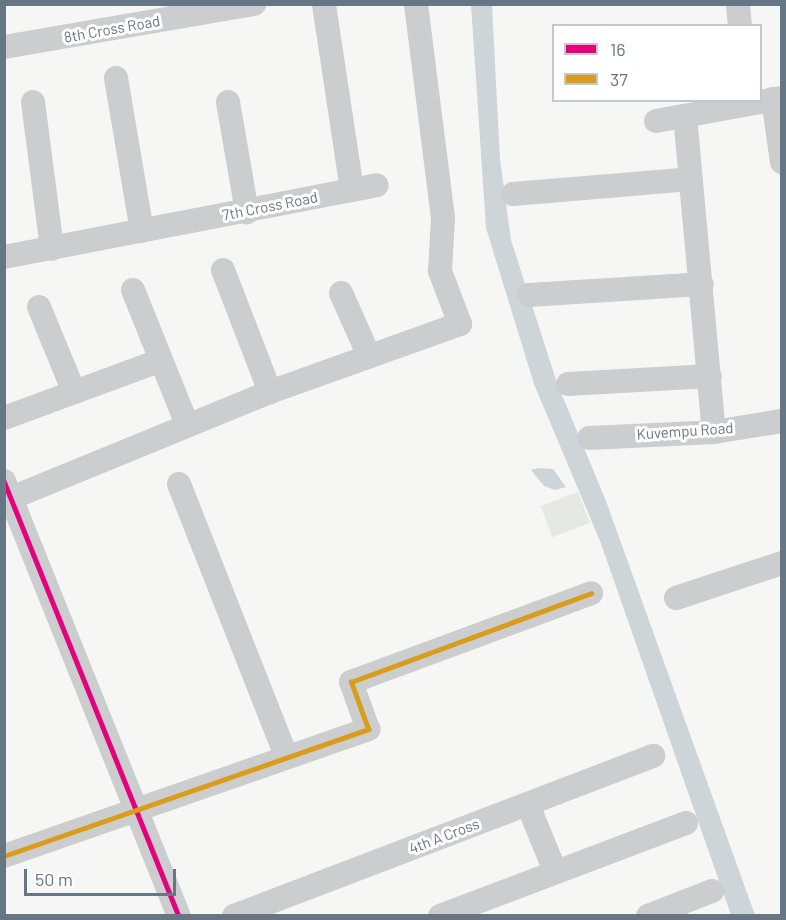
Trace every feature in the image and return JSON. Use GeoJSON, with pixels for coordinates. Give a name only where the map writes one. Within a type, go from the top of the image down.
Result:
{"type":"FeatureCollection","features":[{"type":"Feature","properties":{"kind":"street","name":"8th Cross Road"},"geometry":{"type":"LineString","coordinates":[[4,47],[254,4]]}},
{"type":"Feature","properties":{"kind":"street"},"geometry":{"type":"LineString","coordinates":[[324,4],[352,190]]}},
{"type":"Feature","properties":{"kind":"street"},"geometry":{"type":"LineString","coordinates":[[179,915],[7,493],[270,392],[460,324],[440,270],[443,218],[416,4]]}},
{"type":"Feature","properties":{"kind":"street"},"geometry":{"type":"LineString","coordinates":[[738,4],[740,24]]}},
{"type":"Feature","properties":{"kind":"street"},"geometry":{"type":"LineString","coordinates":[[116,78],[142,231]]}},
{"type":"Feature","properties":{"kind":"street"},"geometry":{"type":"LineString","coordinates":[[762,100],[777,98],[782,162]]}},
{"type":"Feature","properties":{"kind":"street"},"geometry":{"type":"LineString","coordinates":[[33,102],[52,249]]}},
{"type":"Feature","properties":{"kind":"street"},"geometry":{"type":"LineString","coordinates":[[228,102],[247,212]]}},
{"type":"Feature","properties":{"kind":"street"},"geometry":{"type":"LineString","coordinates":[[656,121],[745,102]]}},
{"type":"Feature","properties":{"kind":"street"},"geometry":{"type":"LineString","coordinates":[[685,116],[714,432]]}},
{"type":"Feature","properties":{"kind":"street"},"geometry":{"type":"LineString","coordinates":[[513,194],[690,179]]}},
{"type":"Feature","properties":{"kind":"street","name":"7th Cross Road"},"geometry":{"type":"LineString","coordinates":[[4,257],[247,212],[377,185]]}},
{"type":"Feature","properties":{"kind":"street"},"geometry":{"type":"LineString","coordinates":[[223,270],[270,392]]}},
{"type":"Feature","properties":{"kind":"street"},"geometry":{"type":"LineString","coordinates":[[529,294],[702,284]]}},
{"type":"Feature","properties":{"kind":"street"},"geometry":{"type":"LineString","coordinates":[[133,290],[159,361],[187,424]]}},
{"type":"Feature","properties":{"kind":"street"},"geometry":{"type":"LineString","coordinates":[[342,293],[369,356]]}},
{"type":"Feature","properties":{"kind":"street"},"geometry":{"type":"LineString","coordinates":[[39,307],[74,392]]}},
{"type":"Feature","properties":{"kind":"street"},"geometry":{"type":"LineString","coordinates":[[4,418],[159,361]]}},
{"type":"Feature","properties":{"kind":"street"},"geometry":{"type":"LineString","coordinates":[[568,384],[710,376]]}},
{"type":"Feature","properties":{"kind":"street","name":"Kuvempu Road"},"geometry":{"type":"LineString","coordinates":[[589,438],[714,432],[782,421]]}},
{"type":"Feature","properties":{"kind":"street"},"geometry":{"type":"LineString","coordinates":[[179,484],[285,756]]}},
{"type":"Feature","properties":{"kind":"street"},"geometry":{"type":"LineString","coordinates":[[676,598],[782,563]]}},
{"type":"Feature","properties":{"kind":"street"},"geometry":{"type":"LineString","coordinates":[[4,856],[135,808],[369,729],[351,682],[591,593]]}},
{"type":"Feature","properties":{"kind":"street","name":"4th A Cross"},"geometry":{"type":"LineString","coordinates":[[234,915],[654,756]]}},
{"type":"Feature","properties":{"kind":"street"},"geometry":{"type":"LineString","coordinates":[[528,805],[555,871]]}},
{"type":"Feature","properties":{"kind":"street"},"geometry":{"type":"LineString","coordinates":[[440,915],[686,823]]}},
{"type":"Feature","properties":{"kind":"street"},"geometry":{"type":"LineString","coordinates":[[648,915],[712,891]]}},
{"type":"Feature","properties":{"kind":"shaded area"},"geometry":{"type":"Polygon","coordinates":[[[471,5],[492,5],[500,159],[511,240],[557,383],[606,501],[755,915],[731,915],[600,541],[534,384],[486,228],[471,5]]]}},
{"type":"Feature","properties":{"kind":"shaded area"},"geometry":{"type":"Polygon","coordinates":[[[553,469],[566,487],[555,490],[544,486],[531,470],[553,469]]]}},
{"type":"Feature","properties":{"kind":"shaded area"},"geometry":{"type":"Polygon","coordinates":[[[578,492],[590,523],[552,537],[541,506],[578,492]]]}},
{"type":"Feature","properties":{"kind":"transit line","name":"16"},"geometry":{"type":"LineString","coordinates":[[4,481],[179,916]]}},
{"type":"Feature","properties":{"kind":"transit line","name":"37"},"geometry":{"type":"LineString","coordinates":[[4,856],[368,729],[351,682],[591,593]]}}]}
